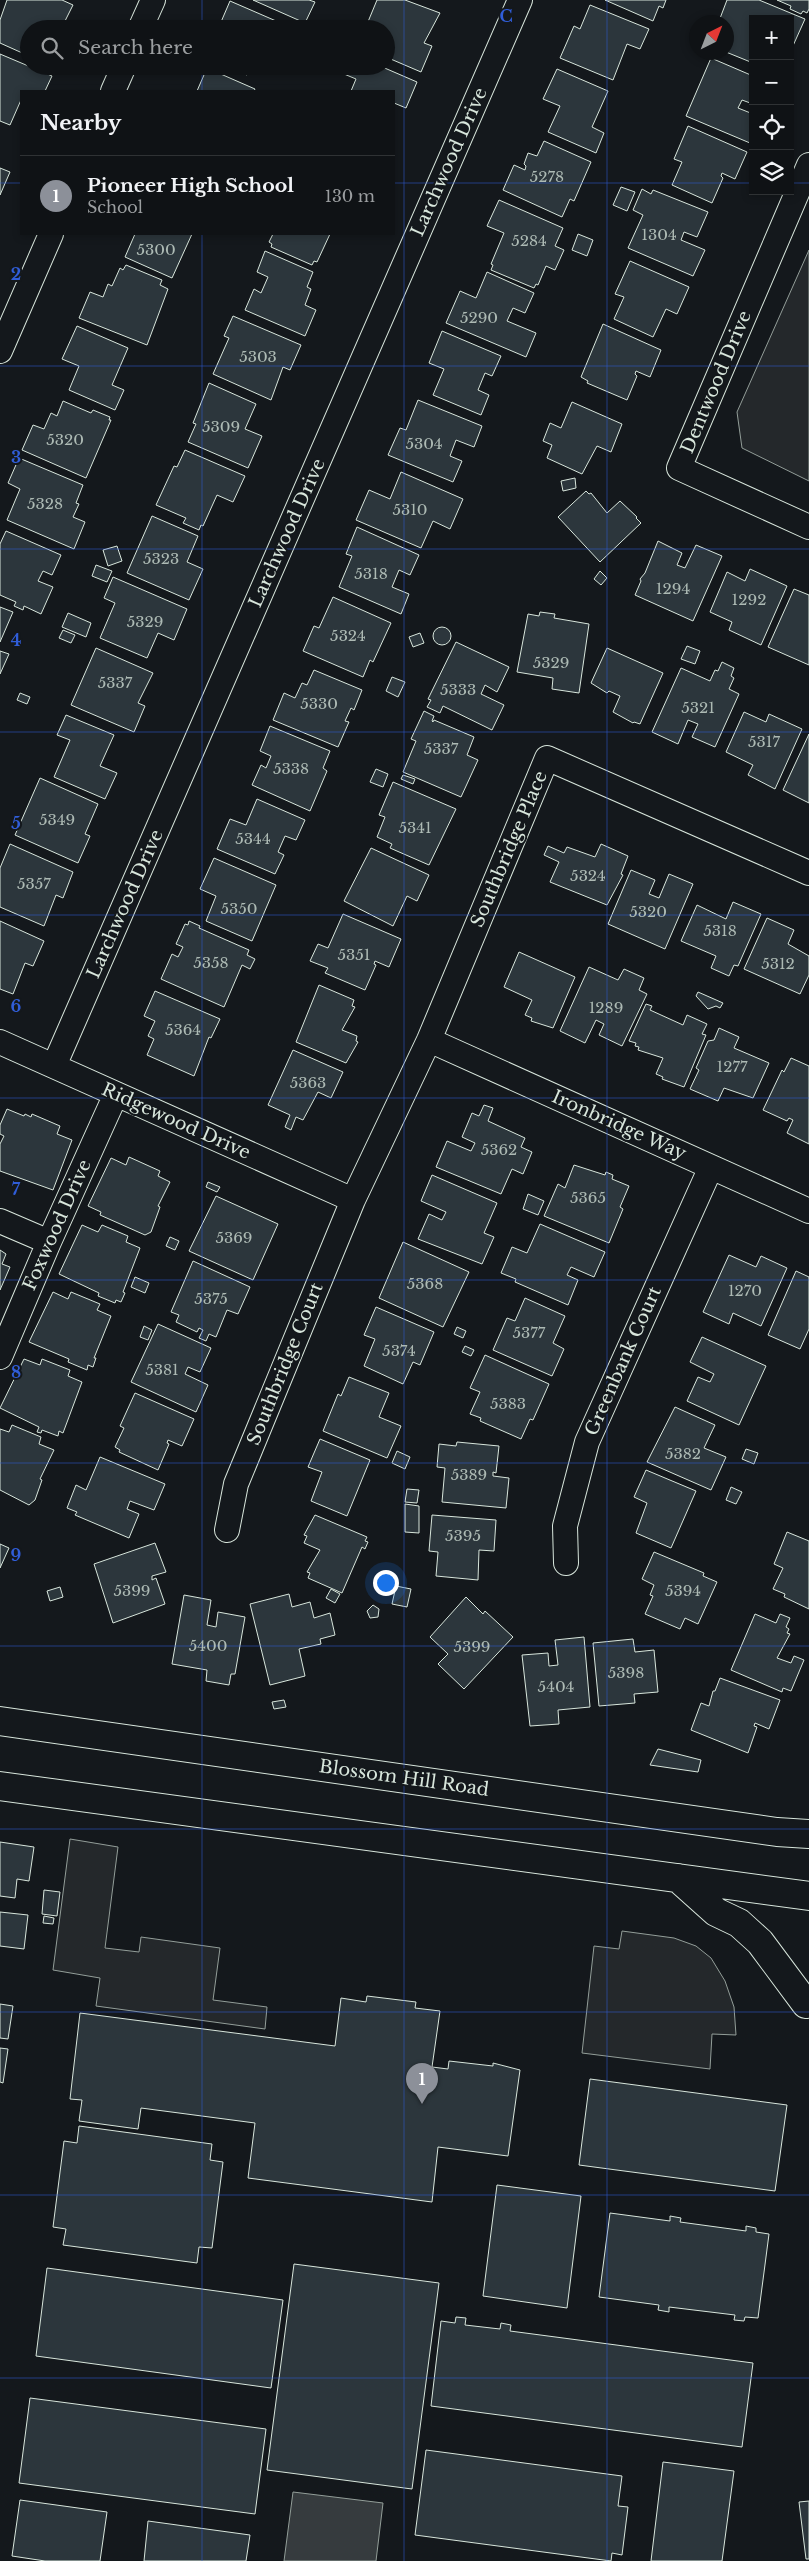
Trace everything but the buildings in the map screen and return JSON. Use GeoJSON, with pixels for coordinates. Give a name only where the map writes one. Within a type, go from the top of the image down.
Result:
{"type":"FeatureCollection","features":[{"type":"Feature","properties":{"kind":"main road","name":"Blossom Hill Road"},"geometry":{"type":"LineString","coordinates":[[0,1721],[777,1832],[809,1834]]}},
{"type":"Feature","properties":{"kind":"main road"},"geometry":{"type":"LineString","coordinates":[[0,1786],[809,1896]]}},
{"type":"Feature","properties":{"kind":"main road"},"geometry":{"type":"LineString","coordinates":[[678,1878],[716,1912],[739,1923],[760,1942],[806,2004]]}},
{"type":"Feature","properties":{"kind":"street"},"geometry":{"type":"LineString","coordinates":[[144,20],[153,0]]}},
{"type":"Feature","properties":{"kind":"street","name":"Larchwood Drive"},"geometry":{"type":"LineString","coordinates":[[54,1066],[520,0]]}},
{"type":"Feature","properties":{"kind":"street"},"geometry":{"type":"LineString","coordinates":[[113,90],[120,75]]}},
{"type":"Feature","properties":{"kind":"street","name":"Dentwood Drive"},"geometry":{"type":"LineString","coordinates":[[809,165],[679,468],[809,527]]}},
{"type":"Feature","properties":{"kind":"street"},"geometry":{"type":"LineString","coordinates":[[0,351],[51,235]]}},
{"type":"Feature","properties":{"kind":"street","name":"Southbridge Place"},"geometry":{"type":"LineString","coordinates":[[353,1200],[429,1040],[547,758],[809,873]]}},
{"type":"Feature","properties":{"kind":"street","name":"Ironbridge Way"},"geometry":{"type":"LineString","coordinates":[[429,1040],[809,1210]]}},
{"type":"Feature","properties":{"kind":"street","name":"Ridgewood Drive"},"geometry":{"type":"LineString","coordinates":[[0,1042],[353,1200]]}},
{"type":"Feature","properties":{"kind":"street","name":"Foxwood Drive"},"geometry":{"type":"LineString","coordinates":[[0,1357],[49,1242],[116,1094]]}},
{"type":"Feature","properties":{"kind":"street","name":"Greenbank Court"},"geometry":{"type":"LineString","coordinates":[[566,1563],[565,1526],[587,1442],[711,1167]]}},
{"type":"Feature","properties":{"kind":"street","name":"Southbridge Court"},"geometry":{"type":"LineString","coordinates":[[227,1530],[236,1484],[353,1200]]}},
{"type":"Feature","properties":{"kind":"street"},"geometry":{"type":"LineString","coordinates":[[0,1221],[49,1242]]}},
{"type":"Feature","properties":{"kind":"shaded area"},"geometry":{"type":"Polygon","coordinates":[[[809,250],[809,481],[742,448],[737,412],[809,250]]]}},
{"type":"Feature","properties":{"kind":"shaded area"},"geometry":{"type":"Polygon","coordinates":[[[70,1839],[118,1847],[105,1948],[139,1952],[141,1937],[220,1948],[213,2000],[267,2007],[265,2029],[96,2006],[100,1978],[53,1970],[70,1839]]]}},
{"type":"Feature","properties":{"kind":"shaded area"},"geometry":{"type":"Polygon","coordinates":[[[622,1931],[674,1938],[696,1946],[711,1958],[725,1981],[734,2007],[736,2035],[712,2034],[710,2069],[582,2053],[594,1946],[619,1949],[622,1931]]]}},
{"type":"Feature","properties":{"kind":"shaded area"},"geometry":{"type":"Polygon","coordinates":[[[293,2492],[383,2503],[376,2561],[284,2561],[293,2492]]]}},
{"type":"Feature","properties":{"kind":"place","name":"Pioneer High School"},"geometry":{"type":"Point","coordinates":[422,2104]}}]}
